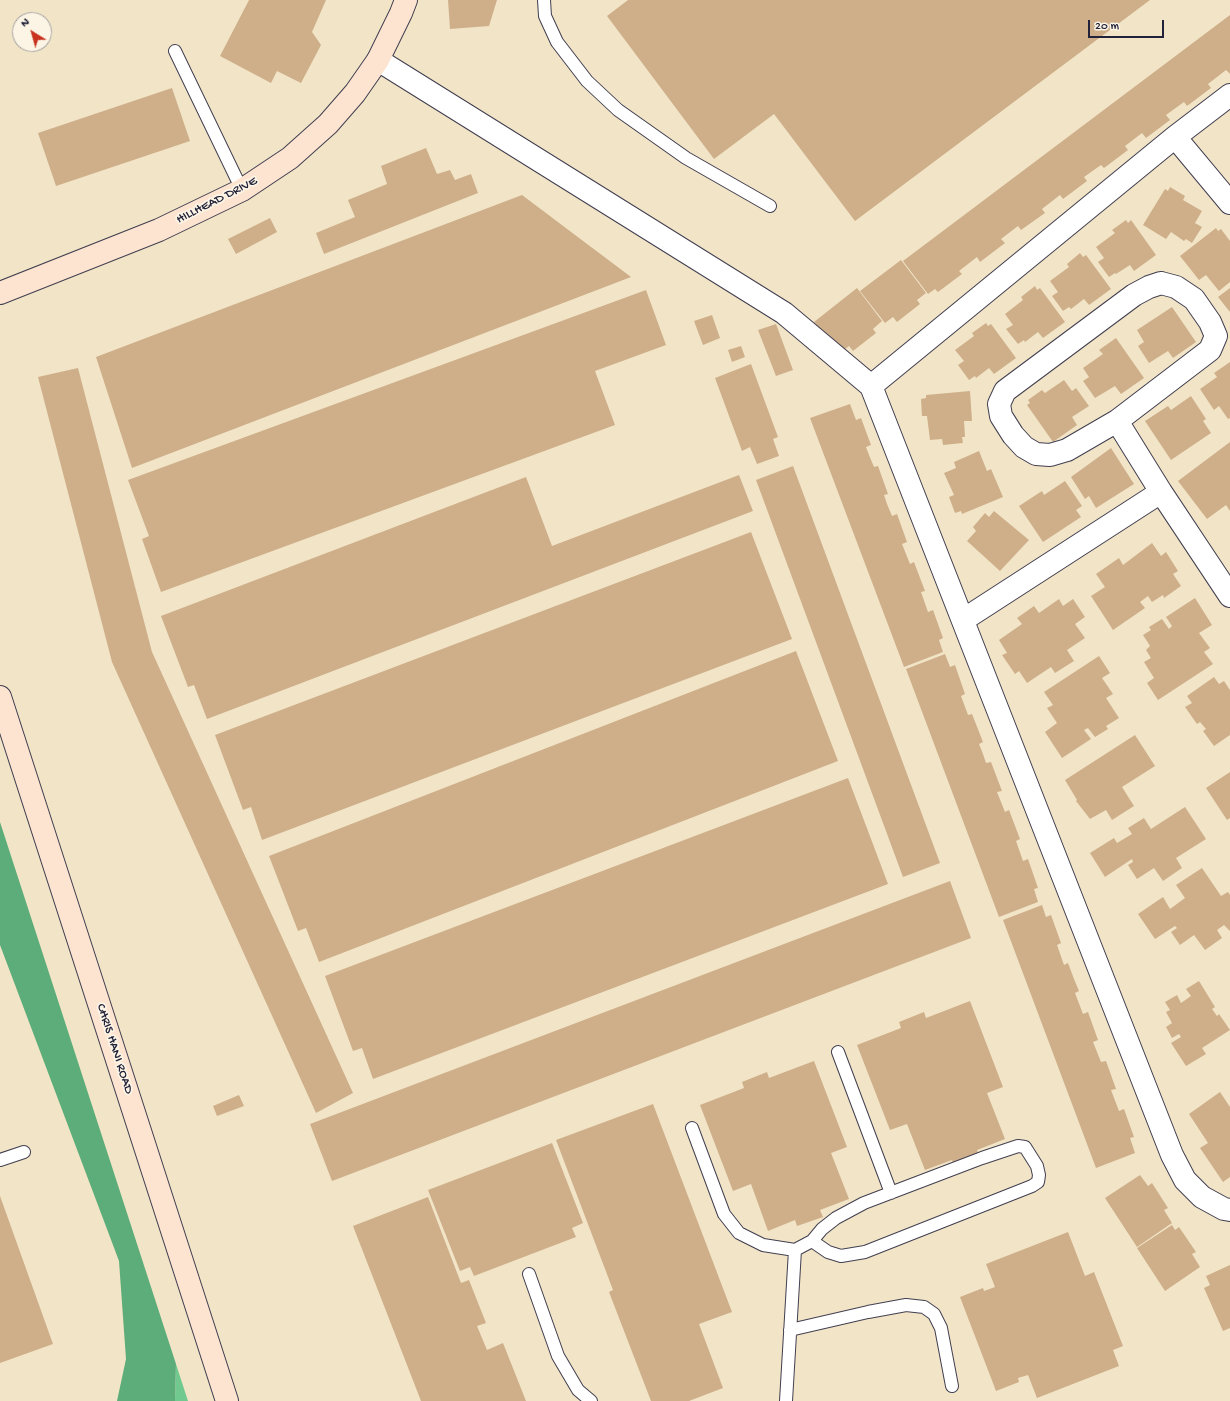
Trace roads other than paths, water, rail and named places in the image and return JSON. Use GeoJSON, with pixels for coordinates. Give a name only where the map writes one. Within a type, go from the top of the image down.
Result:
{"type":"FeatureCollection","features":[{"type":"Feature","properties":{"kind":"main road","name":"HILLHEAD DRIVE"},"geometry":{"type":"LineString","coordinates":[[2,291],[159,230],[242,190],[290,158],[328,124],[355,93],[378,60],[406,0]]}},
{"type":"Feature","properties":{"kind":"main road","name":"CHRIS HANI ROAD"},"geometry":{"type":"LineString","coordinates":[[0,696],[227,1401]]}},
{"type":"Feature","properties":{"kind":"street"},"geometry":{"type":"LineString","coordinates":[[378,60],[784,313],[871,386],[1172,1155],[1185,1180],[1202,1197],[1224,1209],[1230,1210]]}},
{"type":"Feature","properties":{"kind":"street"},"geometry":{"type":"LineString","coordinates":[[871,386],[1175,137],[1230,96]]}},
{"type":"Feature","properties":{"kind":"street"},"geometry":{"type":"LineString","coordinates":[[1175,137],[1230,203]]}},
{"type":"Feature","properties":{"kind":"street"},"geometry":{"type":"LineString","coordinates":[[1161,284],[1176,287],[1194,299],[1210,322],[1216,336],[1213,345],[1210,350],[1117,421],[1067,450],[1050,455],[1036,454],[1024,447],[1013,435],[1001,416],[999,404],[1005,392],[1134,295],[1149,286],[1161,284]]}},
{"type":"Feature","properties":{"kind":"street"},"geometry":{"type":"LineString","coordinates":[[1117,421],[1161,492],[1230,596]]}},
{"type":"Feature","properties":{"kind":"street"},"geometry":{"type":"LineString","coordinates":[[963,620],[1161,492]]}},
{"type":"Feature","properties":{"kind":"lane"},"geometry":{"type":"LineString","coordinates":[[544,0],[545,16],[557,42],[587,81],[618,110],[686,158],[770,206]]}},
{"type":"Feature","properties":{"kind":"lane"},"geometry":{"type":"LineString","coordinates":[[175,51],[242,190]]}},
{"type":"Feature","properties":{"kind":"lane"},"geometry":{"type":"LineString","coordinates":[[838,1052],[891,1193]]}},
{"type":"Feature","properties":{"kind":"lane"},"geometry":{"type":"LineString","coordinates":[[692,1128],[724,1214],[739,1233],[763,1245],[795,1250],[812,1241],[822,1229],[836,1218],[864,1203],[1018,1146],[1025,1147],[1031,1154],[1039,1175],[1038,1182],[1032,1186],[865,1252],[841,1256],[828,1252],[812,1241]]}},
{"type":"Feature","properties":{"kind":"lane"},"geometry":{"type":"LineString","coordinates":[[0,1160],[24,1152]]}},
{"type":"Feature","properties":{"kind":"lane"},"geometry":{"type":"LineString","coordinates":[[786,1401],[795,1250]]}},
{"type":"Feature","properties":{"kind":"lane"},"geometry":{"type":"LineString","coordinates":[[529,1274],[558,1356],[578,1390],[591,1401]]}},
{"type":"Feature","properties":{"kind":"lane"},"geometry":{"type":"LineString","coordinates":[[790,1330],[906,1305],[924,1307],[934,1314],[941,1328],[952,1386]]}}]}
